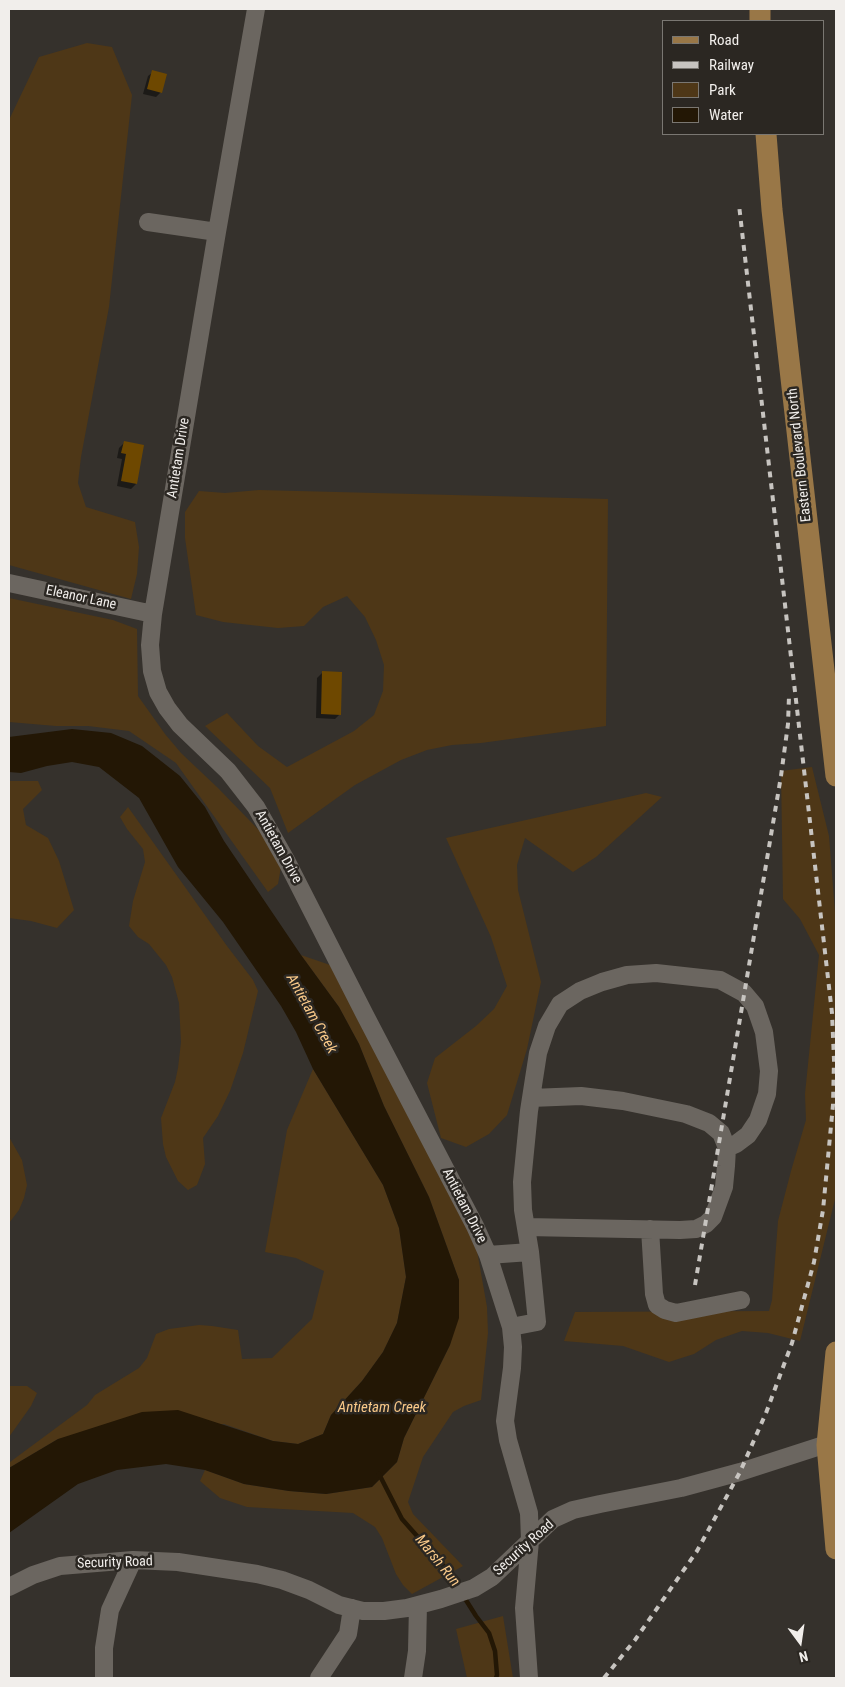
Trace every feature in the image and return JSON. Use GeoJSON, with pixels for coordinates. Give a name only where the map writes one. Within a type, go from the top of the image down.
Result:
{"type":"FeatureCollection","features":[{"type":"Feature","properties":{"kind":"main road","name":"Eastern Boulevard North"},"geometry":{"type":"LineString","coordinates":[[766,135],[772,210],[836,776]]}},
{"type":"Feature","properties":{"kind":"main road"},"geometry":{"type":"LineString","coordinates":[[836,1352],[832,1443],[836,1549]]}},
{"type":"Feature","properties":{"kind":"street","name":"Antietam Drive"},"geometry":{"type":"LineString","coordinates":[[256,9],[153,614],[150,645],[152,671],[158,692],[167,708],[180,725],[228,770],[256,807],[287,862],[475,1226],[488,1255],[511,1327],[512,1361],[505,1421],[508,1440],[529,1513],[530,1540],[524,1608],[529,1678]]}},
{"type":"Feature","properties":{"kind":"street"},"geometry":{"type":"LineString","coordinates":[[148,222],[217,232]]}},
{"type":"Feature","properties":{"kind":"street","name":"Eleanor Lane"},"geometry":{"type":"LineString","coordinates":[[9,583],[153,614]]}},
{"type":"Feature","properties":{"kind":"street"},"geometry":{"type":"LineString","coordinates":[[511,1327],[537,1322],[530,1252],[523,1210],[522,1182],[538,1052],[546,1026],[560,1004],[580,991],[602,982],[627,975],[656,973],[720,980],[744,993],[755,1006],[764,1032],[769,1071],[767,1094],[758,1120],[748,1135],[727,1148]]}},
{"type":"Feature","properties":{"kind":"street"},"geometry":{"type":"LineString","coordinates":[[526,1227],[696,1229],[706,1224],[713,1217],[724,1187],[727,1148],[721,1133],[709,1122],[686,1114],[581,1096],[531,1098]]}},
{"type":"Feature","properties":{"kind":"street"},"geometry":{"type":"LineString","coordinates":[[650,1229],[654,1294],[657,1305],[665,1310],[676,1312],[741,1300]]}},
{"type":"Feature","properties":{"kind":"street"},"geometry":{"type":"LineString","coordinates":[[488,1255],[530,1252]]}},
{"type":"Feature","properties":{"kind":"street","name":"Security Road"},"geometry":{"type":"LineString","coordinates":[[9,1586],[60,1566],[133,1560],[178,1562],[257,1574],[282,1580],[309,1590],[338,1605],[363,1611],[384,1612],[441,1599],[474,1588],[492,1577],[553,1519],[573,1510],[681,1488],[740,1472],[832,1443]]}},
{"type":"Feature","properties":{"kind":"street"},"geometry":{"type":"LineString","coordinates":[[104,1678],[104,1648],[110,1610],[133,1560]]}},
{"type":"Feature","properties":{"kind":"street"},"geometry":{"type":"LineString","coordinates":[[413,1678],[417,1651],[418,1605]]}},
{"type":"Feature","properties":{"kind":"street"},"geometry":{"type":"LineString","coordinates":[[319,1678],[348,1634],[352,1608]]}},
{"type":"Feature","properties":{"kind":"green space"},"geometry":{"type":"Polygon","coordinates":[[[87,43],[112,47],[132,95],[109,307],[81,457],[78,483],[86,507],[135,522],[139,547],[137,574],[131,599],[9,565],[9,120],[39,57],[87,43]]]}},
{"type":"Feature","properties":{"kind":"green space"},"geometry":{"type":"Polygon","coordinates":[[[259,490],[608,499],[606,726],[481,743],[452,745],[427,750],[401,760],[355,785],[288,833],[270,788],[205,726],[227,713],[258,746],[287,767],[354,731],[374,715],[383,691],[384,665],[376,640],[365,617],[347,596],[323,607],[304,626],[278,628],[223,622],[196,615],[185,538],[185,512],[199,491],[225,493],[259,490]]]}},
{"type":"Feature","properties":{"kind":"green space"},"geometry":{"type":"Polygon","coordinates":[[[9,598],[113,620],[137,629],[138,696],[181,753],[283,855],[278,884],[268,892],[176,763],[129,731],[88,726],[56,726],[9,722],[9,598]]]}},
{"type":"Feature","properties":{"kind":"green space"},"geometry":{"type":"Polygon","coordinates":[[[812,767],[829,836],[836,925],[836,1195],[800,1341],[768,1333],[742,1331],[716,1340],[694,1354],[669,1362],[623,1346],[564,1341],[575,1312],[769,1311],[772,1300],[778,1221],[806,1120],[805,1094],[819,955],[800,919],[783,899],[781,771],[812,767]]]}},
{"type":"Feature","properties":{"kind":"green space"},"geometry":{"type":"Polygon","coordinates":[[[10,781],[38,781],[42,790],[23,809],[26,825],[48,838],[59,861],[74,910],[57,928],[31,921],[9,918],[10,781]]]}},
{"type":"Feature","properties":{"kind":"green space"},"geometry":{"type":"Polygon","coordinates":[[[646,793],[662,797],[596,857],[573,872],[525,838],[517,865],[518,890],[541,982],[527,1049],[507,1115],[489,1134],[466,1147],[441,1138],[427,1083],[435,1058],[476,1026],[494,1009],[507,986],[491,937],[446,838],[646,793]]]}},
{"type":"Feature","properties":{"kind":"green space"},"geometry":{"type":"Polygon","coordinates":[[[128,807],[253,980],[258,991],[243,1053],[230,1091],[218,1116],[203,1138],[205,1164],[197,1185],[188,1190],[178,1181],[166,1157],[161,1118],[175,1082],[178,1068],[181,1042],[179,1003],[172,977],[166,965],[149,944],[138,937],[129,926],[133,901],[145,862],[143,849],[120,817],[128,807]]]}},
{"type":"Feature","properties":{"kind":"green space"},"geometry":{"type":"Polygon","coordinates":[[[301,955],[330,965],[476,1245],[487,1307],[488,1333],[481,1400],[453,1412],[423,1457],[408,1502],[413,1514],[463,1566],[412,1594],[396,1574],[382,1538],[375,1527],[353,1513],[247,1507],[220,1498],[200,1481],[205,1470],[244,1484],[289,1491],[326,1494],[372,1487],[397,1462],[404,1438],[450,1345],[459,1280],[429,1197],[384,1106],[359,1044],[339,1007],[301,955]]]}},
{"type":"Feature","properties":{"kind":"green space"},"geometry":{"type":"Polygon","coordinates":[[[313,1069],[383,1185],[399,1228],[406,1277],[397,1323],[383,1352],[362,1381],[331,1415],[323,1434],[298,1444],[273,1441],[224,1424],[58,1439],[9,1468],[9,1461],[87,1405],[95,1395],[139,1368],[147,1358],[156,1334],[169,1329],[199,1325],[238,1330],[242,1359],[272,1358],[312,1319],[324,1271],[296,1258],[265,1252],[287,1130],[313,1069]]]}},
{"type":"Feature","properties":{"kind":"green space"},"geometry":{"type":"Polygon","coordinates":[[[9,1137],[22,1160],[27,1185],[19,1210],[9,1223],[9,1137]]]}},
{"type":"Feature","properties":{"kind":"green space"},"geometry":{"type":"Polygon","coordinates":[[[9,1386],[27,1386],[37,1393],[31,1406],[9,1437],[9,1386]]]}},
{"type":"Feature","properties":{"kind":"green space"},"geometry":{"type":"Polygon","coordinates":[[[503,1616],[513,1678],[467,1678],[456,1629],[503,1616]]]}},
{"type":"Feature","properties":{"kind":"water","name":"Antietam Creek"},"geometry":{"type":"Polygon","coordinates":[[[72,729],[111,733],[142,746],[180,776],[205,807],[224,841],[301,955],[339,1007],[359,1044],[384,1106],[429,1197],[459,1280],[459,1318],[450,1345],[404,1438],[397,1462],[372,1487],[326,1494],[289,1491],[244,1484],[205,1470],[166,1464],[117,1470],[78,1484],[9,1533],[9,1468],[58,1439],[142,1412],[178,1410],[273,1441],[298,1444],[323,1434],[331,1415],[362,1381],[383,1352],[397,1323],[406,1277],[399,1228],[383,1185],[313,1069],[296,1032],[281,1006],[223,922],[178,867],[139,798],[99,767],[72,762],[21,773],[9,772],[9,737],[72,729]]]}},
{"type":"Feature","properties":{"kind":"building"},"geometry":{"type":"Polygon","coordinates":[[[152,70],[167,74],[162,93],[147,89],[152,70]]]}},
{"type":"Feature","properties":{"kind":"building"},"geometry":{"type":"Polygon","coordinates":[[[124,441],[144,445],[137,484],[121,481],[126,454],[121,453],[124,441]]]}},
{"type":"Feature","properties":{"kind":"building"},"geometry":{"type":"Polygon","coordinates":[[[322,671],[342,672],[341,715],[321,714],[322,671]]]}},
{"type":"Feature","properties":{"kind":"waterway","name":"Marsh Run"},"geometry":{"type":"LineString","coordinates":[[379,1474],[402,1519],[448,1571],[458,1588]]}},
{"type":"Feature","properties":{"kind":"waterway","name":"Marsh Run"},"geometry":{"type":"LineString","coordinates":[[464,1597],[489,1633],[495,1651],[496,1678]]}},
{"type":"Feature","properties":{"kind":"railway"},"geometry":{"type":"LineString","coordinates":[[604,1678],[635,1640],[697,1551],[740,1472],[766,1413],[792,1343],[814,1262],[823,1210],[833,1105],[832,1013],[739,205]]}},
{"type":"Feature","properties":{"kind":"railway"},"geometry":{"type":"LineString","coordinates":[[695,1285],[781,776],[788,724],[789,696]]}}]}
